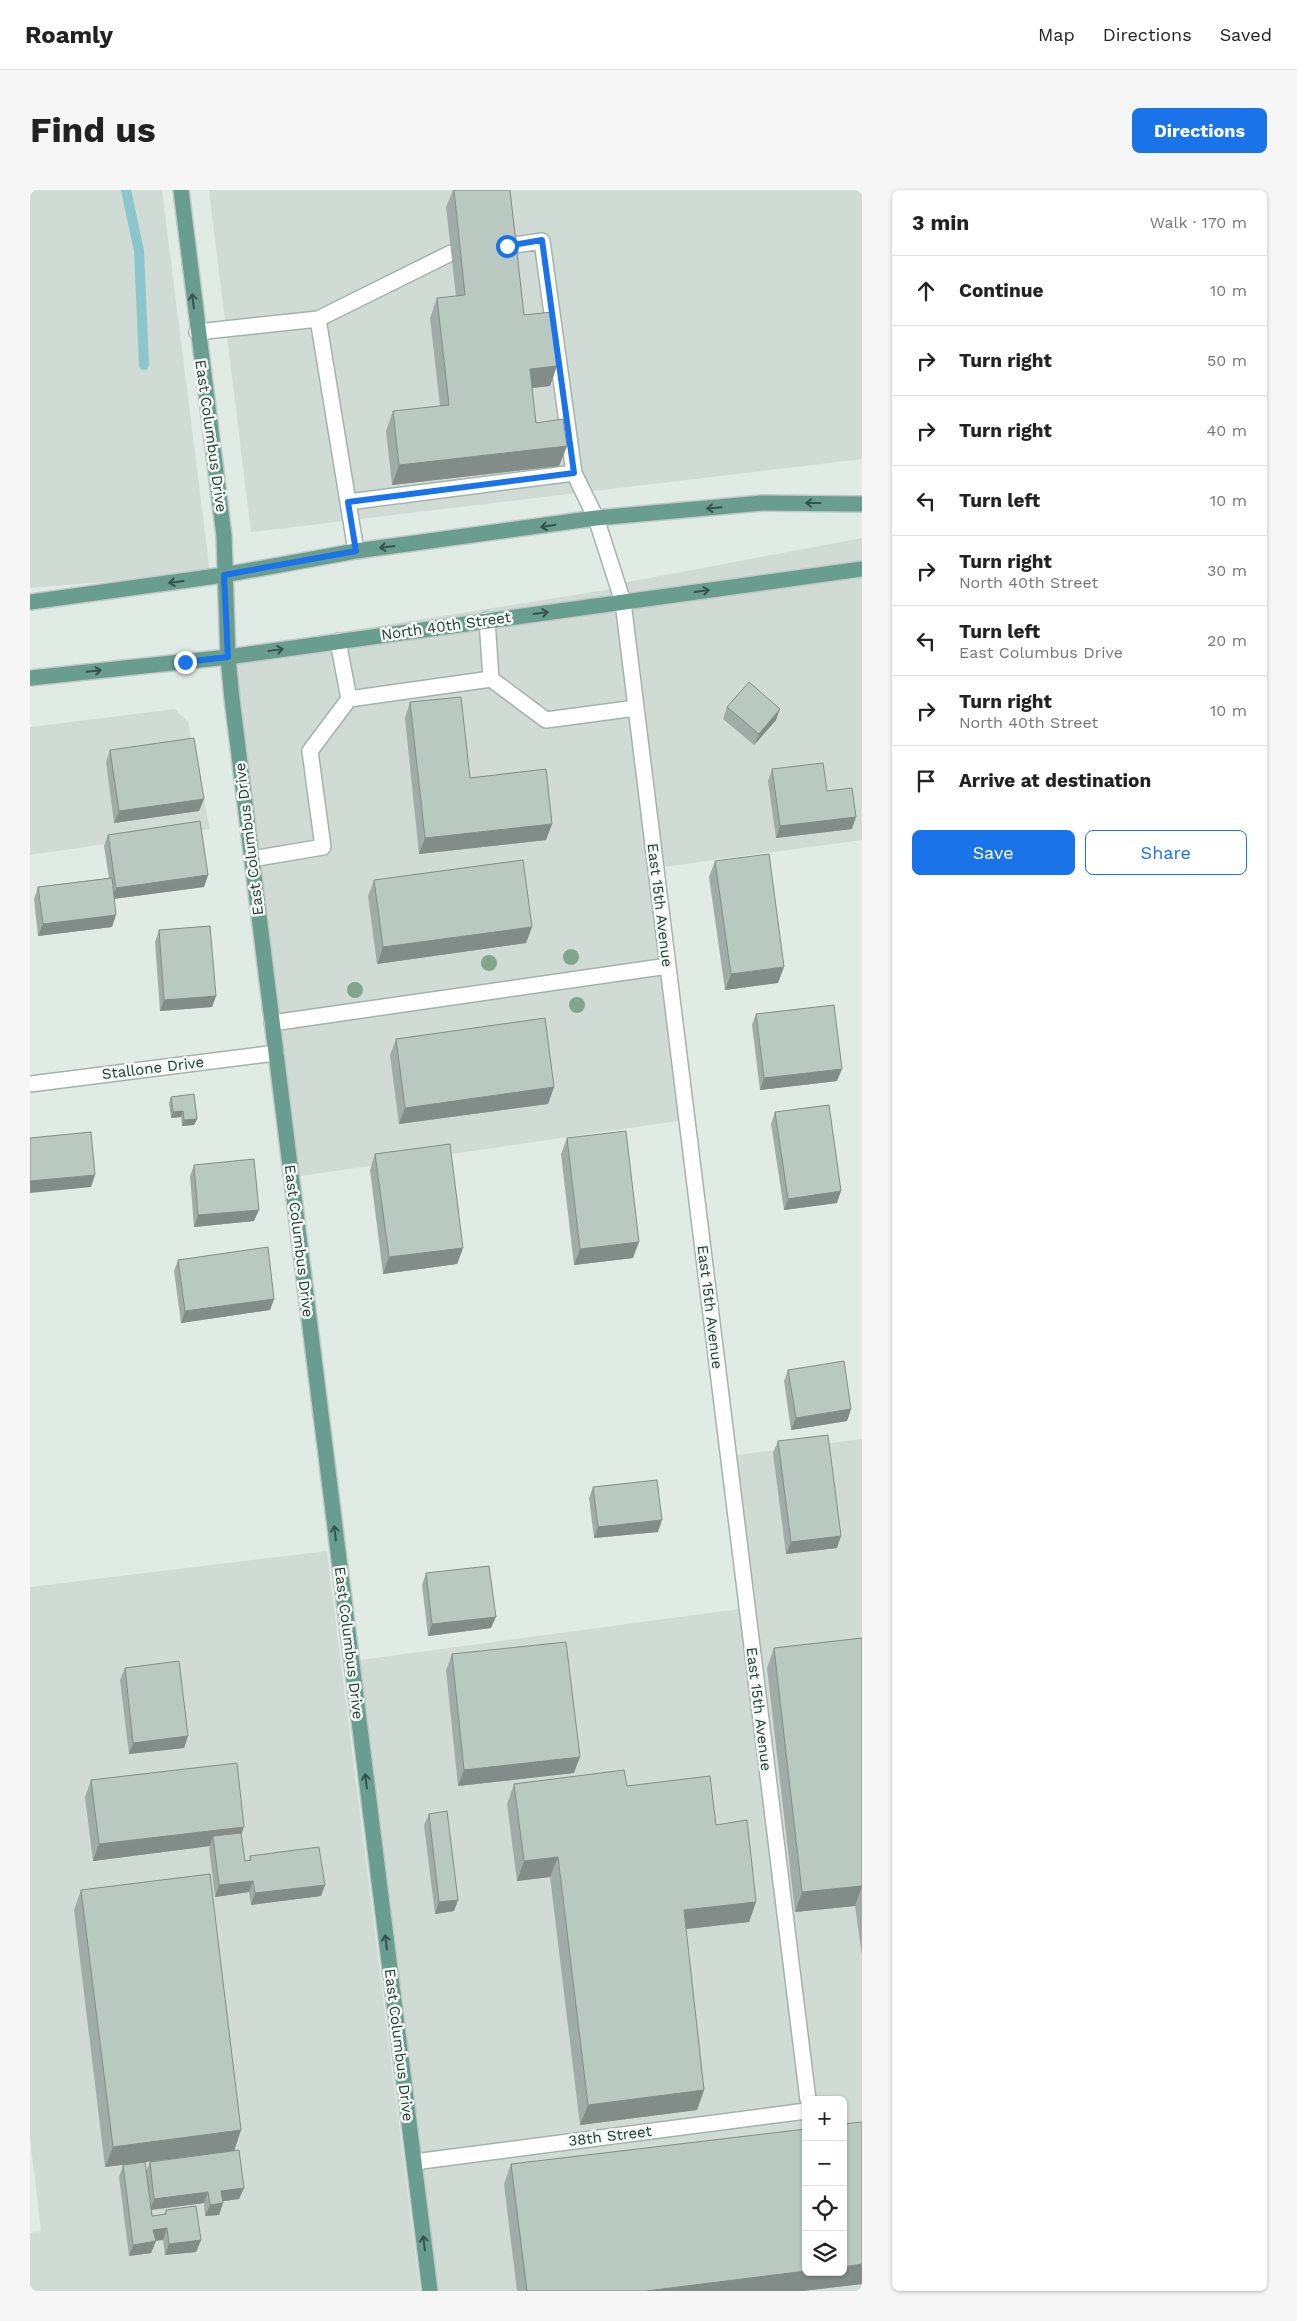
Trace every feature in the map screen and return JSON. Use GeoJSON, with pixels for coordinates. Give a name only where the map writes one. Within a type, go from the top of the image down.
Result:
{"type":"FeatureCollection","features":[{"type":"Feature","properties":{"kind":"main road","name":"East Columbus Drive"},"geometry":{"type":"LineString","coordinates":[[181,190],[197,332],[224,536],[228,657],[430,2291]]}},
{"type":"Feature","properties":{"kind":"main road"},"geometry":{"type":"LineString","coordinates":[[30,602],[224,575],[356,551],[596,518],[762,503],[862,504]]}},
{"type":"Feature","properties":{"kind":"main road","name":"North 40th Street"},"geometry":{"type":"LineString","coordinates":[[30,678],[228,657],[862,569]]}},
{"type":"Feature","properties":{"kind":"street","name":"East 15th Avenue"},"geometry":{"type":"LineString","coordinates":[[507,246],[542,240],[574,473],[596,518],[623,602],[808,2096]]}},
{"type":"Feature","properties":{"kind":"street"},"geometry":{"type":"LineString","coordinates":[[197,332],[318,319],[451,253]]}},
{"type":"Feature","properties":{"kind":"street"},"geometry":{"type":"LineString","coordinates":[[318,319],[356,551]]}},
{"type":"Feature","properties":{"kind":"street"},"geometry":{"type":"LineString","coordinates":[[348,502],[574,473]]}},
{"type":"Feature","properties":{"kind":"street"},"geometry":{"type":"LineString","coordinates":[[487,620],[491,679]]}},
{"type":"Feature","properties":{"kind":"street"},"geometry":{"type":"LineString","coordinates":[[338,641],[349,699]]}},
{"type":"Feature","properties":{"kind":"street"},"geometry":{"type":"LineString","coordinates":[[252,859],[323,847],[310,751],[349,699],[491,679],[546,720],[636,708]]}},
{"type":"Feature","properties":{"kind":"street"},"geometry":{"type":"LineString","coordinates":[[272,1023],[668,966]]}},
{"type":"Feature","properties":{"kind":"street","name":"Stallone Drive"},"geometry":{"type":"LineString","coordinates":[[30,1084],[276,1053]]}},
{"type":"Feature","properties":{"kind":"street","name":"38th Street"},"geometry":{"type":"LineString","coordinates":[[414,2162],[802,2112]]}},
{"type":"Feature","properties":{"kind":"shaded area"},"geometry":{"type":"Polygon","coordinates":[[[30,190],[162,190],[210,573],[30,588],[30,190]]]}},
{"type":"Feature","properties":{"kind":"shaded area"},"geometry":{"type":"Polygon","coordinates":[[[209,190],[862,190],[862,459],[251,532],[209,190]]]}},
{"type":"Feature","properties":{"kind":"shaded area"},"geometry":{"type":"Polygon","coordinates":[[[862,538],[862,840],[656,868],[619,604],[633,751],[678,1121],[294,1177],[234,649],[618,588],[617,584],[862,538]]]}},
{"type":"Feature","properties":{"kind":"shaded area"},"geometry":{"type":"Polygon","coordinates":[[[175,709],[188,722],[210,829],[30,855],[30,727],[175,709]]]}},
{"type":"Feature","properties":{"kind":"shaded area"},"geometry":{"type":"Polygon","coordinates":[[[862,1439],[862,2291],[431,2291],[353,1661],[746,1608],[728,1456],[862,1439]]]}},
{"type":"Feature","properties":{"kind":"shaded area"},"geometry":{"type":"Polygon","coordinates":[[[327,1551],[420,2291],[30,2291],[30,2233],[41,2231],[30,2139],[30,1587],[327,1551]]]}},
{"type":"Feature","properties":{"kind":"building"},"geometry":{"type":"Polygon","coordinates":[[[454,190],[510,190],[524,315],[552,312],[557,366],[530,369],[536,423],[563,419],[567,446],[399,465],[393,411],[449,405],[437,298],[465,295],[454,190]]]}},
{"type":"Feature","properties":{"kind":"building"},"geometry":{"type":"Polygon","coordinates":[[[749,682],[780,709],[759,734],[727,707],[749,682]]]}},
{"type":"Feature","properties":{"kind":"building"},"geometry":{"type":"Polygon","coordinates":[[[461,697],[470,778],[546,769],[552,824],[425,838],[410,702],[461,697]]]}},
{"type":"Feature","properties":{"kind":"building"},"geometry":{"type":"Polygon","coordinates":[[[194,738],[204,799],[119,811],[110,750],[194,738]]]}},
{"type":"Feature","properties":{"kind":"building"},"geometry":{"type":"Polygon","coordinates":[[[823,763],[827,791],[852,788],[856,817],[780,826],[772,769],[823,763]]]}},
{"type":"Feature","properties":{"kind":"building"},"geometry":{"type":"Polygon","coordinates":[[[200,821],[208,875],[116,888],[108,835],[200,821]]]}},
{"type":"Feature","properties":{"kind":"building"},"geometry":{"type":"Polygon","coordinates":[[[769,854],[784,967],[731,974],[715,861],[769,854]]]}},
{"type":"Feature","properties":{"kind":"building"},"geometry":{"type":"Polygon","coordinates":[[[523,860],[532,927],[383,947],[374,880],[523,860]]]}},
{"type":"Feature","properties":{"kind":"building"},"geometry":{"type":"Polygon","coordinates":[[[112,878],[116,915],[43,924],[38,887],[112,878]]]}},
{"type":"Feature","properties":{"kind":"building"},"geometry":{"type":"Polygon","coordinates":[[[210,926],[216,996],[164,1000],[159,930],[210,926]]]}},
{"type":"Feature","properties":{"kind":"building"},"geometry":{"type":"Polygon","coordinates":[[[834,1005],[842,1069],[764,1078],[756,1014],[834,1005]]]}},
{"type":"Feature","properties":{"kind":"building"},"geometry":{"type":"Polygon","coordinates":[[[545,1018],[554,1087],[405,1108],[396,1039],[545,1018]]]}},
{"type":"Feature","properties":{"kind":"building"},"geometry":{"type":"Polygon","coordinates":[[[194,1094],[197,1119],[184,1120],[183,1111],[173,1112],[171,1097],[194,1094]]]}},
{"type":"Feature","properties":{"kind":"building"},"geometry":{"type":"Polygon","coordinates":[[[829,1105],[841,1191],[788,1199],[775,1112],[829,1105]]]}},
{"type":"Feature","properties":{"kind":"building"},"geometry":{"type":"Polygon","coordinates":[[[626,1131],[639,1242],[580,1249],[567,1138],[626,1131]]]}},
{"type":"Feature","properties":{"kind":"building"},"geometry":{"type":"Polygon","coordinates":[[[91,1132],[95,1175],[30,1181],[30,1138],[91,1132]]]}},
{"type":"Feature","properties":{"kind":"building"},"geometry":{"type":"Polygon","coordinates":[[[450,1144],[463,1248],[389,1257],[375,1154],[450,1144]]]}},
{"type":"Feature","properties":{"kind":"building"},"geometry":{"type":"Polygon","coordinates":[[[254,1159],[259,1210],[198,1215],[194,1165],[254,1159]]]}},
{"type":"Feature","properties":{"kind":"building"},"geometry":{"type":"Polygon","coordinates":[[[268,1247],[274,1299],[185,1311],[178,1260],[268,1247]]]}},
{"type":"Feature","properties":{"kind":"building"},"geometry":{"type":"Polygon","coordinates":[[[844,1361],[851,1409],[796,1418],[788,1370],[844,1361]]]}},
{"type":"Feature","properties":{"kind":"building"},"geometry":{"type":"Polygon","coordinates":[[[828,1435],[841,1536],[791,1542],[778,1441],[828,1435]]]}},
{"type":"Feature","properties":{"kind":"building"},"geometry":{"type":"Polygon","coordinates":[[[657,1480],[662,1520],[598,1527],[593,1487],[657,1480]]]}},
{"type":"Feature","properties":{"kind":"building"},"geometry":{"type":"Polygon","coordinates":[[[489,1566],[496,1617],[432,1624],[426,1573],[489,1566]]]}},
{"type":"Feature","properties":{"kind":"building"},"geometry":{"type":"Polygon","coordinates":[[[862,1638],[862,1886],[802,1892],[774,1648],[862,1638]]]}},
{"type":"Feature","properties":{"kind":"building"},"geometry":{"type":"Polygon","coordinates":[[[566,1642],[580,1757],[464,1770],[452,1654],[566,1642]]]}},
{"type":"Feature","properties":{"kind":"building"},"geometry":{"type":"Polygon","coordinates":[[[179,1661],[188,1736],[133,1743],[125,1668],[179,1661]]]}},
{"type":"Feature","properties":{"kind":"building"},"geometry":{"type":"Polygon","coordinates":[[[237,1763],[244,1827],[99,1844],[91,1780],[237,1763]]]}},
{"type":"Feature","properties":{"kind":"building"},"geometry":{"type":"Polygon","coordinates":[[[624,1770],[627,1786],[710,1776],[716,1825],[747,1820],[756,1902],[684,1910],[704,2090],[588,2105],[558,1857],[524,1861],[514,1784],[624,1770]]]}},
{"type":"Feature","properties":{"kind":"building"},"geometry":{"type":"Polygon","coordinates":[[[447,1811],[458,1900],[439,1902],[429,1814],[447,1811]]]}},
{"type":"Feature","properties":{"kind":"building"},"geometry":{"type":"Polygon","coordinates":[[[241,1833],[245,1861],[251,1860],[250,1856],[319,1847],[325,1885],[255,1893],[253,1881],[219,1885],[213,1836],[241,1833]]]}},
{"type":"Feature","properties":{"kind":"building"},"geometry":{"type":"Polygon","coordinates":[[[210,1874],[241,2130],[113,2147],[81,1890],[210,1874]]]}},
{"type":"Feature","properties":{"kind":"building"},"geometry":{"type":"Polygon","coordinates":[[[862,2122],[862,2264],[847,2266],[847,2141],[847,2124],[862,2122]]]}},
{"type":"Feature","properties":{"kind":"building"},"geometry":{"type":"Polygon","coordinates":[[[802,2129],[802,2272],[646,2291],[527,2291],[511,2164],[802,2129]]]}},
{"type":"Feature","properties":{"kind":"building"},"geometry":{"type":"Polygon","coordinates":[[[239,2150],[244,2188],[221,2191],[223,2203],[210,2205],[208,2192],[154,2199],[150,2162],[239,2150]]]}},
{"type":"Feature","properties":{"kind":"building"},"geometry":{"type":"Polygon","coordinates":[[[145,2162],[152,2216],[166,2214],[166,2210],[196,2206],[201,2240],[169,2244],[167,2228],[153,2230],[156,2241],[133,2245],[123,2165],[145,2162]]]}},
{"type":"Feature","properties":{"kind":"waterway"},"geometry":{"type":"LineString","coordinates":[[126,190],[139,251],[144,365]]}},
{"type":"Feature","properties":{"kind":"route"},"geometry":{"type":"LineString","coordinates":[[185,662],[228,657],[224,575],[356,551],[348,502],[574,473],[542,240],[507,246]]}}]}
